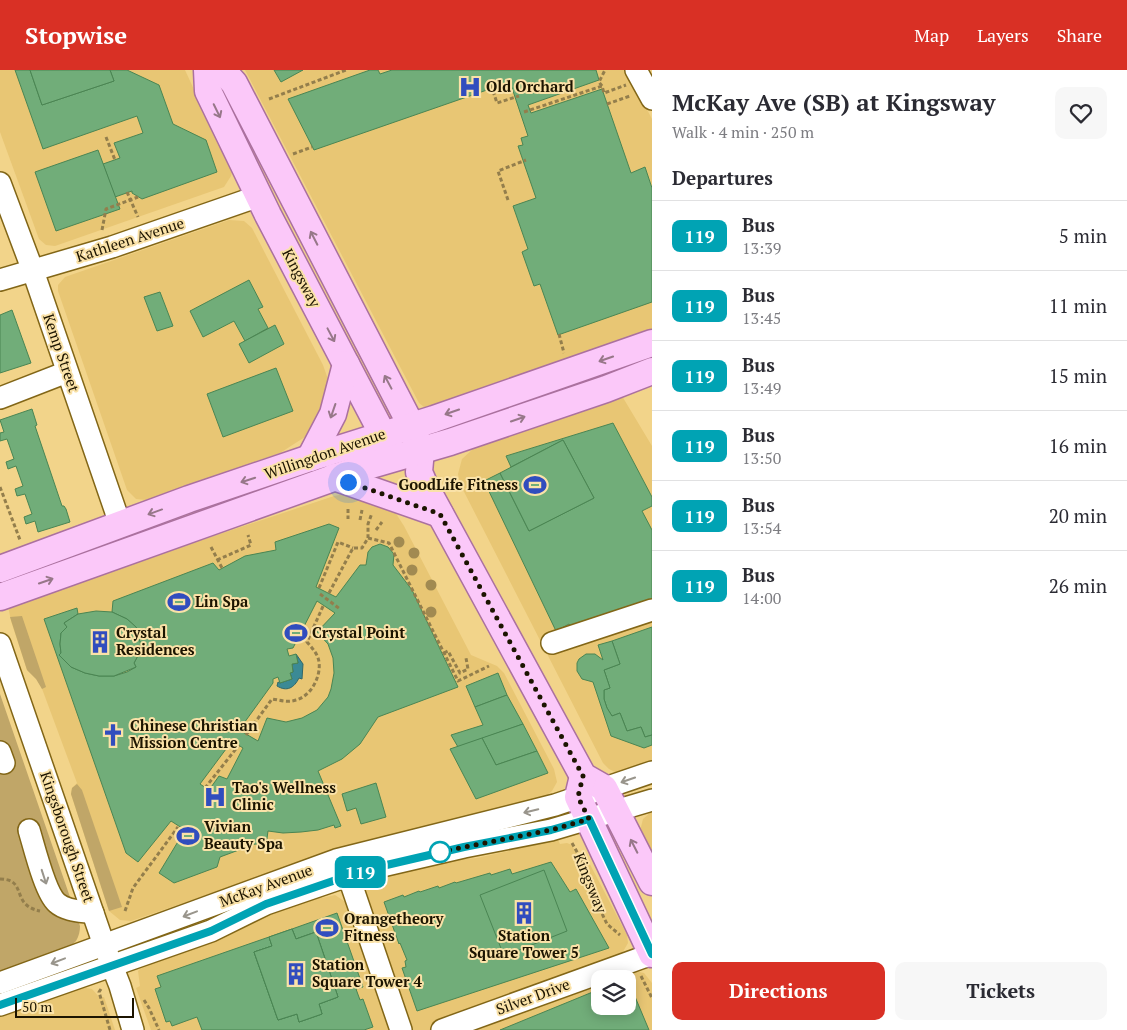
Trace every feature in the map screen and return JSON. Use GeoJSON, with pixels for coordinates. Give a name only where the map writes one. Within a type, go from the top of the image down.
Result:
{"type":"FeatureCollection","features":[{"type":"Feature","properties":{"kind":"main road","name":"Kingsway"},"geometry":{"type":"LineString","coordinates":[[207,70],[208,91],[259,196],[382,435],[396,458]]}},
{"type":"Feature","properties":{"kind":"main road","name":"Kingsway"},"geometry":{"type":"LineString","coordinates":[[222,70],[234,84],[411,425],[420,461],[440,514],[594,798],[652,882]]}},
{"type":"Feature","properties":{"kind":"main road","name":"Willingdon Avenue"},"geometry":{"type":"LineString","coordinates":[[0,570],[120,524],[652,343]]}},
{"type":"Feature","properties":{"kind":"main road"},"geometry":{"type":"LineString","coordinates":[[310,458],[333,414],[346,364]]}},
{"type":"Feature","properties":{"kind":"main road","name":"Willingdon Avenue"},"geometry":{"type":"LineString","coordinates":[[0,597],[364,467],[396,458],[420,461],[450,442],[560,405],[652,371]]}},
{"type":"Feature","properties":{"kind":"main road"},"geometry":{"type":"LineString","coordinates":[[334,477],[440,514]]}},
{"type":"Feature","properties":{"kind":"main road","name":"Kingsway"},"geometry":{"type":"LineString","coordinates":[[594,798],[645,962]]}},
{"type":"Feature","properties":{"kind":"street"},"geometry":{"type":"LineString","coordinates":[[632,77],[652,99]]}},
{"type":"Feature","properties":{"kind":"street","name":"Kemp Street"},"geometry":{"type":"LineString","coordinates":[[0,183],[33,271],[66,372],[120,524]]}},
{"type":"Feature","properties":{"kind":"street","name":"Kathleen Avenue"},"geometry":{"type":"LineString","coordinates":[[0,280],[112,247],[259,196]]}},
{"type":"Feature","properties":{"kind":"street"},"geometry":{"type":"LineString","coordinates":[[0,398],[66,372]]}},
{"type":"Feature","properties":{"kind":"street"},"geometry":{"type":"LineString","coordinates":[[552,643],[652,610]]}},
{"type":"Feature","properties":{"kind":"street","name":"Kingsborough Street"},"geometry":{"type":"LineString","coordinates":[[0,644],[4,669],[112,966],[133,1030]]}},
{"type":"Feature","properties":{"kind":"street","name":"McKay Avenue"},"geometry":{"type":"LineString","coordinates":[[0,983],[104,945],[345,867],[365,870],[464,847],[551,830],[594,798],[652,772]]}},
{"type":"Feature","properties":{"kind":"street","name":"McKay Avenue"},"geometry":{"type":"LineString","coordinates":[[594,798],[652,800]]}},
{"type":"Feature","properties":{"kind":"street"},"geometry":{"type":"LineString","coordinates":[[29,830],[49,893],[56,902],[69,909],[93,913]]}},
{"type":"Feature","properties":{"kind":"street"},"geometry":{"type":"LineString","coordinates":[[345,867],[401,1030]]}},
{"type":"Feature","properties":{"kind":"street","name":"McKay Avenue"},"geometry":{"type":"LineString","coordinates":[[0,1005],[211,931],[345,867]]}},
{"type":"Feature","properties":{"kind":"street","name":"Silver Drive"},"geometry":{"type":"LineString","coordinates":[[447,1029],[645,962]]}},
{"type":"Feature","properties":{"kind":"path"},"geometry":{"type":"LineString","coordinates":[[269,99],[346,70]]}},
{"type":"Feature","properties":{"kind":"path"},"geometry":{"type":"LineString","coordinates":[[604,70],[599,82],[604,93],[632,77]]}},
{"type":"Feature","properties":{"kind":"path"},"geometry":{"type":"LineString","coordinates":[[491,85],[497,103],[519,96]]}},
{"type":"Feature","properties":{"kind":"path"},"geometry":{"type":"LineString","coordinates":[[524,112],[602,86]]}},
{"type":"Feature","properties":{"kind":"path"},"geometry":{"type":"LineString","coordinates":[[607,104],[626,98]]}},
{"type":"Feature","properties":{"kind":"path"},"geometry":{"type":"LineString","coordinates":[[106,137],[114,160]]}},
{"type":"Feature","properties":{"kind":"path"},"geometry":{"type":"LineString","coordinates":[[293,154],[312,147]]}},
{"type":"Feature","properties":{"kind":"path"},"geometry":{"type":"LineString","coordinates":[[508,200],[498,171],[526,160]]}},
{"type":"Feature","properties":{"kind":"path"},"geometry":{"type":"LineString","coordinates":[[127,192],[138,217]]}},
{"type":"Feature","properties":{"kind":"path"},"geometry":{"type":"LineString","coordinates":[[102,230],[106,208],[138,196]]}},
{"type":"Feature","properties":{"kind":"path"},"geometry":{"type":"LineString","coordinates":[[559,334],[565,357]]}},
{"type":"Feature","properties":{"kind":"path"},"geometry":{"type":"LineString","coordinates":[[0,487],[22,547]]}},
{"type":"Feature","properties":{"kind":"path"},"geometry":{"type":"LineString","coordinates":[[348,509],[348,519]]}},
{"type":"Feature","properties":{"kind":"path"},"geometry":{"type":"LineString","coordinates":[[360,520],[362,510]]}},
{"type":"Feature","properties":{"kind":"path"},"geometry":{"type":"LineString","coordinates":[[319,588],[338,542],[353,548],[362,548],[368,538],[368,524],[372,513]]}},
{"type":"Feature","properties":{"kind":"path"},"geometry":{"type":"LineString","coordinates":[[376,530],[382,522]]}},
{"type":"Feature","properties":{"kind":"path"},"geometry":{"type":"LineString","coordinates":[[217,560],[251,545],[248,535]]}},
{"type":"Feature","properties":{"kind":"path"},"geometry":{"type":"LineString","coordinates":[[368,538],[389,543],[458,681],[489,666]]}},
{"type":"Feature","properties":{"kind":"path"},"geometry":{"type":"LineString","coordinates":[[211,547],[222,568]]}},
{"type":"Feature","properties":{"kind":"path"},"geometry":{"type":"LineString","coordinates":[[329,593],[353,548]]}},
{"type":"Feature","properties":{"kind":"path"},"geometry":{"type":"LineString","coordinates":[[320,594],[340,609]]}},
{"type":"Feature","properties":{"kind":"path"},"geometry":{"type":"LineString","coordinates":[[246,735],[272,699],[287,702],[296,700],[305,697],[312,690],[319,672],[319,662],[316,653],[306,642],[324,604]]}},
{"type":"Feature","properties":{"kind":"path"},"geometry":{"type":"LineString","coordinates":[[444,653],[448,651],[460,673],[468,669]]}},
{"type":"Feature","properties":{"kind":"path"},"geometry":{"type":"LineString","coordinates":[[466,658],[470,676]]}},
{"type":"Feature","properties":{"kind":"path"},"geometry":{"type":"LineString","coordinates":[[205,788],[239,745]]}},
{"type":"Feature","properties":{"kind":"path"},"geometry":{"type":"LineString","coordinates":[[125,911],[133,888],[178,827]]}},
{"type":"Feature","properties":{"kind":"path","name":"Kingsway"},"geometry":{"type":"LineString","coordinates":[[570,841],[575,846],[585,866],[588,886],[608,924],[622,941]]}},
{"type":"Feature","properties":{"kind":"path"},"geometry":{"type":"LineString","coordinates":[[0,879],[13,881],[22,902],[28,907],[42,911]]}},
{"type":"Feature","properties":{"kind":"path"},"geometry":{"type":"LineString","coordinates":[[645,962],[652,998]]}},
{"type":"Feature","properties":{"kind":"path"},"geometry":{"type":"LineString","coordinates":[[142,997],[158,1030]]}},
{"type":"Feature","properties":{"kind":"path"},"geometry":{"type":"LineString","coordinates":[[101,999],[110,1030]]}},
{"type":"Feature","properties":{"kind":"shaded area"},"geometry":{"type":"Polygon","coordinates":[[[0,70],[185,70],[232,172],[231,176],[224,187],[55,246],[46,245],[39,239],[0,132],[0,70]]]}},
{"type":"Feature","properties":{"kind":"shaded area"},"geometry":{"type":"Polygon","coordinates":[[[245,70],[626,70],[652,119],[652,332],[429,408],[424,407],[419,403],[245,70]]]}},
{"type":"Feature","properties":{"kind":"shaded area"},"geometry":{"type":"Polygon","coordinates":[[[229,220],[244,221],[252,228],[323,365],[330,385],[329,403],[308,435],[280,453],[146,500],[136,499],[127,490],[58,291],[58,285],[65,277],[229,220]]]}},
{"type":"Feature","properties":{"kind":"shaded area"},"geometry":{"type":"Polygon","coordinates":[[[622,396],[652,446],[652,764],[646,766],[644,763],[615,772],[603,763],[460,484],[458,474],[462,459],[474,448],[622,396]]]}},
{"type":"Feature","properties":{"kind":"shaded area"},"geometry":{"type":"Polygon","coordinates":[[[349,493],[395,512],[471,655],[497,666],[504,673],[554,769],[557,782],[552,791],[545,797],[416,830],[367,840],[131,921],[120,920],[109,911],[71,794],[72,788],[77,783],[41,686],[36,678],[27,670],[11,621],[10,604],[334,496],[349,493]]]}},
{"type":"Feature","properties":{"kind":"shaded area"},"geometry":{"type":"Polygon","coordinates":[[[22,616],[46,687],[42,689],[27,670],[10,617],[22,616]]]}},
{"type":"Feature","properties":{"kind":"shaded area"},"geometry":{"type":"Polygon","coordinates":[[[0,694],[80,926],[76,941],[63,950],[0,971],[0,694]]]}},
{"type":"Feature","properties":{"kind":"shaded area"},"geometry":{"type":"Polygon","coordinates":[[[77,784],[82,790],[122,907],[109,911],[71,794],[72,788],[77,784]]]}},
{"type":"Feature","properties":{"kind":"shaded area"},"geometry":{"type":"Polygon","coordinates":[[[652,811],[652,856],[640,831],[643,819],[652,811]]]}},
{"type":"Feature","properties":{"kind":"shaded area"},"geometry":{"type":"Polygon","coordinates":[[[558,840],[560,844],[567,843],[572,845],[577,855],[584,853],[627,935],[628,943],[621,955],[634,970],[591,970],[591,1015],[636,1015],[636,971],[644,973],[652,983],[652,1030],[151,1030],[136,988],[140,986],[138,971],[150,965],[150,961],[265,913],[319,894],[322,898],[335,895],[347,903],[363,893],[369,883],[379,880],[378,875],[449,860],[477,858],[558,840]]]}},
{"type":"Feature","properties":{"kind":"shaded area"},"geometry":{"type":"Polygon","coordinates":[[[80,987],[92,989],[100,998],[104,997],[115,1030],[0,1030],[0,1015],[80,987]]]}},
{"type":"Feature","properties":{"kind":"water"},"geometry":{"type":"Polygon","coordinates":[[[296,654],[303,664],[302,679],[299,678],[295,684],[287,689],[277,686],[278,682],[292,679],[290,673],[293,672],[292,664],[298,663],[296,654]]]}},
{"type":"Feature","properties":{"kind":"building"},"geometry":{"type":"Polygon","coordinates":[[[15,70],[30,70],[42,105],[114,81],[110,70],[127,70],[159,85],[173,124],[206,140],[217,172],[142,199],[132,193],[132,191],[115,197],[103,164],[120,158],[114,143],[143,133],[137,116],[43,149],[15,70]]]}},
{"type":"Feature","properties":{"kind":"building"},"geometry":{"type":"Polygon","coordinates":[[[30,70],[110,70],[114,81],[42,105],[30,70]]]}},
{"type":"Feature","properties":{"kind":"building"},"geometry":{"type":"Polygon","coordinates":[[[274,70],[303,70],[281,82],[274,70]]]}},
{"type":"Feature","properties":{"kind":"building"},"geometry":{"type":"Polygon","coordinates":[[[370,70],[378,70],[380,74],[392,70],[596,70],[599,80],[528,105],[531,113],[602,89],[631,173],[645,167],[652,188],[652,302],[558,335],[540,284],[534,286],[522,252],[528,249],[513,206],[536,198],[518,146],[523,145],[521,138],[528,136],[510,82],[314,150],[288,99],[370,70]]]}},
{"type":"Feature","properties":{"kind":"building"},"geometry":{"type":"Polygon","coordinates":[[[98,150],[120,209],[56,231],[35,172],[98,150]]]}},
{"type":"Feature","properties":{"kind":"building"},"geometry":{"type":"Polygon","coordinates":[[[249,280],[263,307],[258,309],[268,328],[245,341],[234,321],[203,337],[190,311],[249,280]]]}},
{"type":"Feature","properties":{"kind":"building"},"geometry":{"type":"Polygon","coordinates":[[[160,292],[173,326],[157,331],[144,297],[160,292]]]}},
{"type":"Feature","properties":{"kind":"building"},"geometry":{"type":"Polygon","coordinates":[[[12,310],[31,363],[0,373],[0,315],[12,310]]]}},
{"type":"Feature","properties":{"kind":"building"},"geometry":{"type":"Polygon","coordinates":[[[275,325],[284,344],[249,363],[239,344],[275,325]]]}},
{"type":"Feature","properties":{"kind":"building"},"geometry":{"type":"Polygon","coordinates":[[[276,368],[293,411],[223,437],[207,394],[276,368]]]}},
{"type":"Feature","properties":{"kind":"building"},"geometry":{"type":"Polygon","coordinates":[[[32,409],[37,425],[35,426],[62,506],[66,509],[70,522],[38,532],[35,521],[26,524],[24,517],[32,514],[25,494],[17,496],[15,489],[23,486],[16,466],[8,469],[6,462],[14,459],[7,439],[0,441],[0,433],[4,432],[0,420],[32,409]]]}},
{"type":"Feature","properties":{"kind":"building"},"geometry":{"type":"Polygon","coordinates":[[[613,423],[652,497],[652,506],[642,511],[652,530],[652,606],[575,634],[569,624],[556,631],[484,481],[500,473],[529,531],[594,498],[563,440],[511,467],[506,456],[613,423]]]}},
{"type":"Feature","properties":{"kind":"building"},"geometry":{"type":"Polygon","coordinates":[[[563,440],[594,498],[529,531],[500,473],[563,440]]]}},
{"type":"Feature","properties":{"kind":"building"},"geometry":{"type":"Polygon","coordinates":[[[329,524],[339,528],[316,587],[336,597],[360,565],[366,565],[368,552],[372,547],[380,544],[388,547],[394,554],[393,565],[412,590],[458,687],[378,717],[360,744],[342,759],[318,771],[341,826],[335,828],[334,825],[318,830],[301,832],[283,833],[268,831],[266,846],[255,844],[220,857],[217,867],[174,883],[159,873],[185,830],[171,821],[138,862],[126,853],[44,619],[77,608],[78,614],[64,623],[67,627],[61,633],[61,653],[59,655],[71,667],[85,673],[99,676],[114,676],[127,672],[136,667],[134,663],[142,648],[138,636],[140,633],[127,619],[112,612],[113,601],[213,563],[219,570],[245,556],[276,550],[275,542],[329,524]],[[317,601],[293,648],[287,649],[289,656],[296,654],[298,663],[292,664],[293,672],[290,673],[292,679],[280,683],[278,677],[273,679],[273,683],[239,730],[258,741],[267,718],[286,722],[302,718],[317,710],[328,697],[334,673],[333,658],[328,644],[317,632],[335,613],[317,601]],[[232,741],[200,784],[209,790],[219,776],[227,779],[243,748],[232,741]]]}},
{"type":"Feature","properties":{"kind":"building","name":"Crystal Residences"},"geometry":{"type":"Polygon","coordinates":[[[96,611],[112,612],[127,619],[136,627],[140,633],[138,636],[142,648],[134,663],[136,667],[114,676],[99,676],[71,667],[59,655],[61,653],[61,633],[67,627],[64,623],[78,614],[96,611]]]}},
{"type":"Feature","properties":{"kind":"building"},"geometry":{"type":"Polygon","coordinates":[[[652,627],[652,735],[645,737],[641,727],[627,731],[620,713],[612,716],[607,708],[604,690],[610,688],[604,670],[620,664],[612,641],[652,627]]]}},
{"type":"Feature","properties":{"kind":"building"},"geometry":{"type":"Polygon","coordinates":[[[612,641],[620,664],[604,670],[610,688],[604,690],[604,699],[612,716],[620,713],[627,731],[641,727],[645,737],[652,735],[652,745],[644,748],[611,736],[593,682],[582,679],[577,671],[579,659],[586,654],[595,654],[603,660],[598,645],[612,641]]]}},
{"type":"Feature","properties":{"kind":"building"},"geometry":{"type":"Polygon","coordinates":[[[498,673],[507,695],[475,707],[466,686],[498,673]]]}},
{"type":"Feature","properties":{"kind":"building"},"geometry":{"type":"Polygon","coordinates":[[[507,695],[523,724],[458,747],[451,735],[483,725],[475,707],[507,695]]]}},
{"type":"Feature","properties":{"kind":"building"},"geometry":{"type":"Polygon","coordinates":[[[523,724],[537,751],[496,765],[482,738],[523,724]]]}},
{"type":"Feature","properties":{"kind":"building"},"geometry":{"type":"Polygon","coordinates":[[[482,738],[496,765],[537,751],[548,773],[476,799],[450,749],[482,738]]]}},
{"type":"Feature","properties":{"kind":"building"},"geometry":{"type":"Polygon","coordinates":[[[376,783],[386,817],[361,824],[356,808],[347,811],[342,794],[376,783]]]}},
{"type":"Feature","properties":{"kind":"building"},"geometry":{"type":"Polygon","coordinates":[[[551,862],[570,892],[576,889],[609,948],[417,1011],[402,968],[406,967],[405,961],[407,960],[399,944],[384,902],[403,895],[404,897],[419,891],[438,886],[439,888],[490,873],[491,875],[510,869],[512,874],[551,862]]]}},
{"type":"Feature","properties":{"kind":"building","name":"Station Square Tower 5"},"geometry":{"type":"Polygon","coordinates":[[[544,870],[567,931],[504,956],[480,895],[544,870]]]}},
{"type":"Feature","properties":{"kind":"building"},"geometry":{"type":"Polygon","coordinates":[[[337,913],[363,987],[356,989],[360,1000],[363,999],[373,1027],[364,1030],[202,1030],[197,1017],[172,1026],[170,1021],[166,1022],[155,989],[161,987],[157,976],[269,937],[272,946],[254,952],[278,1020],[297,1014],[299,1022],[322,1014],[319,1004],[338,997],[316,932],[296,939],[292,929],[337,913]]]}},
{"type":"Feature","properties":{"kind":"building","name":"Station Square Tower 4"},"geometry":{"type":"Polygon","coordinates":[[[292,929],[296,939],[316,932],[338,997],[319,1004],[322,1014],[299,1022],[297,1014],[278,1020],[254,952],[272,946],[269,937],[292,929]]]}},
{"type":"Feature","properties":{"kind":"building","name":"Station Square Tower 4"},"geometry":{"type":"Polygon","coordinates":[[[292,929],[296,939],[316,932],[338,997],[319,1004],[322,1014],[299,1022],[297,1014],[278,1020],[254,952],[272,946],[269,937],[292,929]]]}},
{"type":"Feature","properties":{"kind":"building"},"geometry":{"type":"Polygon","coordinates":[[[591,993],[591,1015],[636,1015],[636,999],[649,1030],[500,1030],[591,993]]]}},
{"type":"Feature","properties":{"kind":"bus line","name":"119"},"geometry":{"type":"LineString","coordinates":[[0,1005],[211,931],[266,904],[365,870],[464,847],[551,830],[589,819],[652,954]]}},
{"type":"Feature","properties":{"kind":"place","name":"Old Orchard"},"geometry":{"type":"Point","coordinates":[470,87]}},
{"type":"Feature","properties":{"kind":"place","name":"GoodLife Fitness"},"geometry":{"type":"Point","coordinates":[535,485]}},
{"type":"Feature","properties":{"kind":"place","name":"Lin Spa"},"geometry":{"type":"Point","coordinates":[179,602]}},
{"type":"Feature","properties":{"kind":"place","name":"Crystal Point"},"geometry":{"type":"Point","coordinates":[296,633]}},
{"type":"Feature","properties":{"kind":"place","name":"Crystal Residences"},"geometry":{"type":"Point","coordinates":[100,642]}},
{"type":"Feature","properties":{"kind":"place","name":"Chinese Christian Mission Centre"},"geometry":{"type":"Point","coordinates":[113,735]}},
{"type":"Feature","properties":{"kind":"place","name":"Tao's Wellness Clinic"},"geometry":{"type":"Point","coordinates":[215,797]}},
{"type":"Feature","properties":{"kind":"place","name":"Vivian Beauty Spa"},"geometry":{"type":"Point","coordinates":[188,836]}},
{"type":"Feature","properties":{"kind":"place","name":"Station Square Tower 5"},"geometry":{"type":"Point","coordinates":[524,913]}},
{"type":"Feature","properties":{"kind":"place","name":"Orangetheory Fitness"},"geometry":{"type":"Point","coordinates":[327,928]}},
{"type":"Feature","properties":{"kind":"place","name":"Station Square Tower 4"},"geometry":{"type":"Point","coordinates":[296,974]}},
{"type":"Feature","properties":{"kind":"route"},"geometry":{"type":"LineString","coordinates":[[348,482],[440,514],[583,776],[578,797],[589,819],[551,830],[440,852]]}}]}
